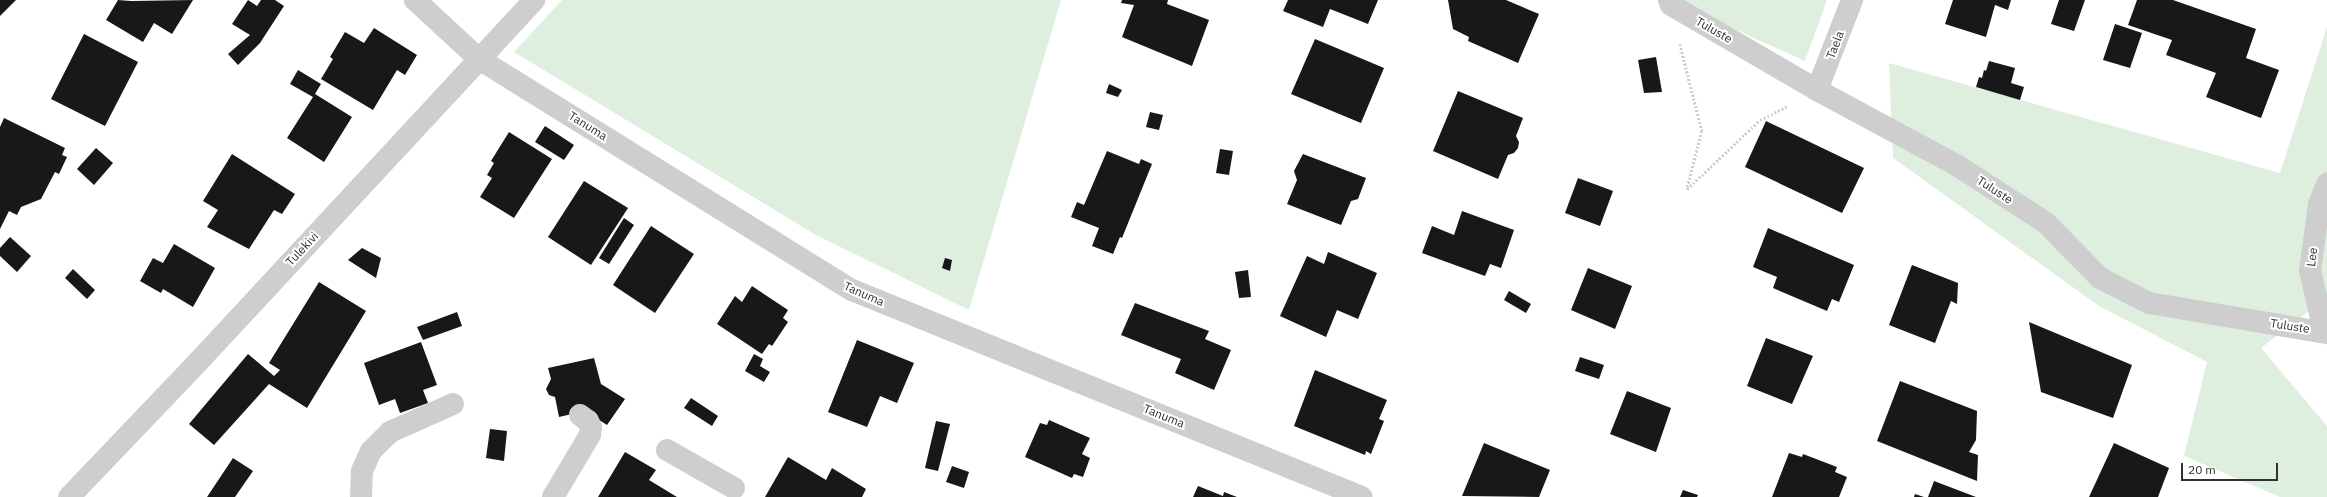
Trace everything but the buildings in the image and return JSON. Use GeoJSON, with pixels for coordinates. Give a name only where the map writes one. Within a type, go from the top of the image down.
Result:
{"type":"FeatureCollection","features":[{"type":"Feature","properties":{"kind":"street","name":"Tanuma"},"geometry":{"type":"LineString","coordinates":[[415,0],[480,59],[852,290],[1362,497]]}},
{"type":"Feature","properties":{"kind":"street","name":"Tulekivi"},"geometry":{"type":"LineString","coordinates":[[69,497],[534,0]]}},
{"type":"Feature","properties":{"kind":"street","name":"Taela"},"geometry":{"type":"LineString","coordinates":[[1817,90],[1852,0]]}},
{"type":"Feature","properties":{"kind":"street","name":"Tuluste"},"geometry":{"type":"LineString","coordinates":[[1670,2],[1817,90],[1958,166],[2046,223],[2100,278],[2149,303],[2325,332]]}},
{"type":"Feature","properties":{"kind":"street","name":"Lee"},"geometry":{"type":"LineString","coordinates":[[2325,332],[2310,271],[2319,204],[2327,184]]}},
{"type":"Feature","properties":{"kind":"street"},"geometry":{"type":"LineString","coordinates":[[361,497],[362,471],[371,451],[390,432],[453,404]]}},
{"type":"Feature","properties":{"kind":"street"},"geometry":{"type":"LineString","coordinates":[[553,497],[590,435],[591,427],[588,421],[580,415]]}},
{"type":"Feature","properties":{"kind":"street"},"geometry":{"type":"LineString","coordinates":[[667,450],[734,488]]}},
{"type":"Feature","properties":{"kind":"path"},"geometry":{"type":"LineString","coordinates":[[1670,2],[1702,131],[1687,189],[1760,120],[1817,90]]}},
{"type":"Feature","properties":{"kind":"green space"},"geometry":{"type":"Polygon","coordinates":[[[562,0],[1061,0],[969,310],[816,235],[514,52],[562,0]]]}},
{"type":"Feature","properties":{"kind":"green space"},"geometry":{"type":"Polygon","coordinates":[[[1670,0],[1827,0],[1805,61],[1670,0]]]}},
{"type":"Feature","properties":{"kind":"green space"},"geometry":{"type":"Polygon","coordinates":[[[2327,27],[2327,297],[2261,348],[2327,426],[2327,497],[2280,497],[2184,456],[2207,362],[2099,306],[1893,158],[1889,63],[2280,173],[2327,27]]]}}]}
